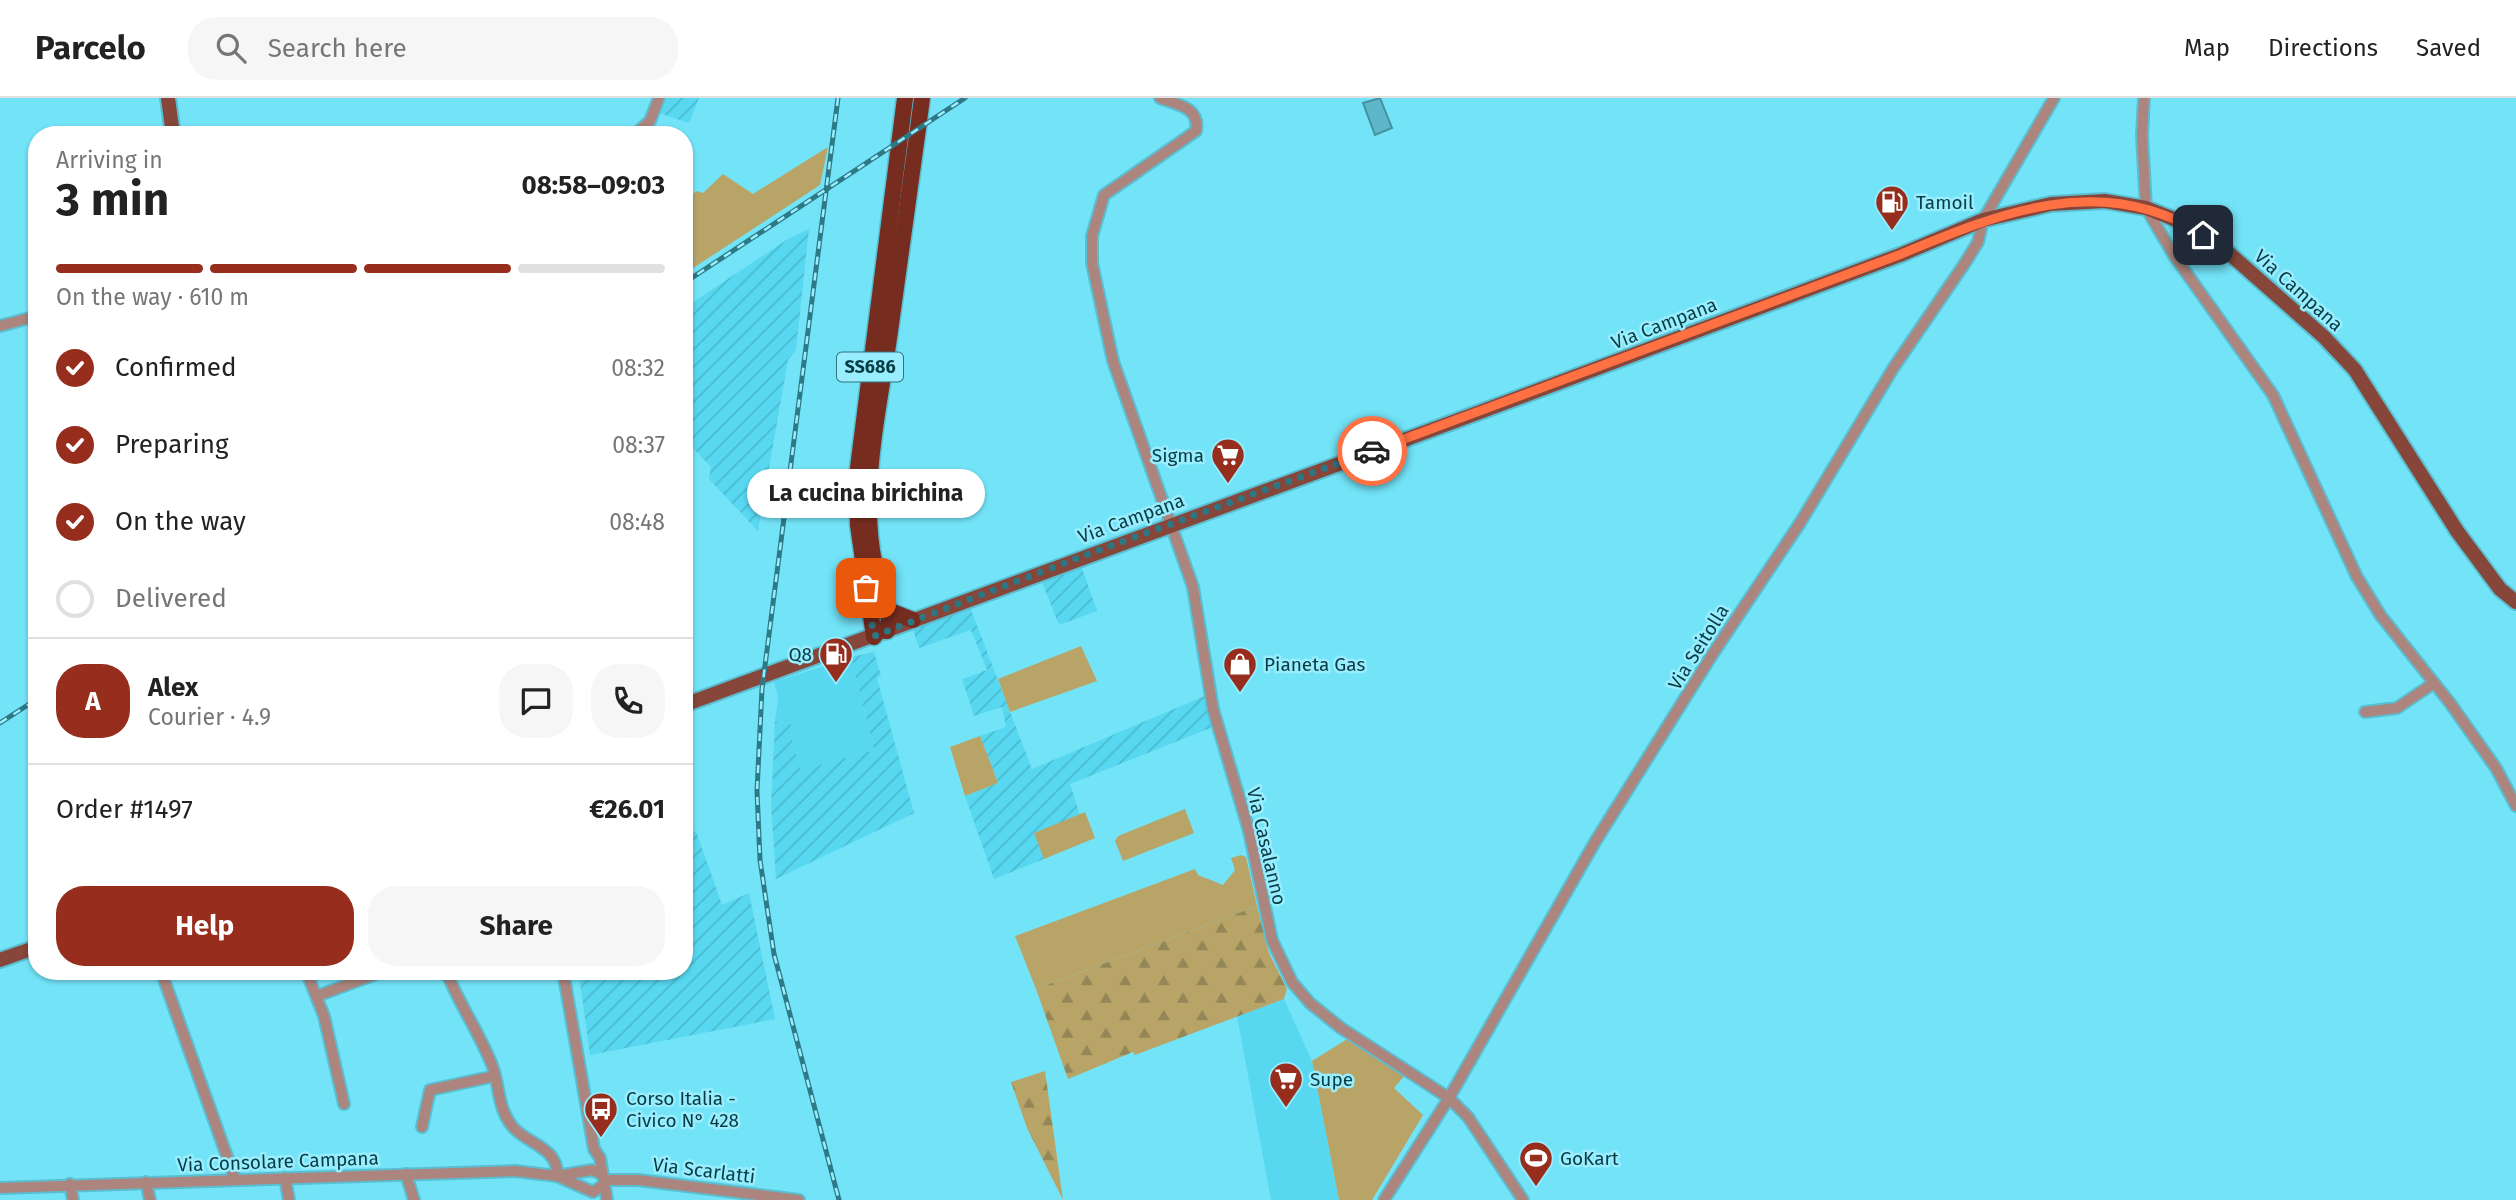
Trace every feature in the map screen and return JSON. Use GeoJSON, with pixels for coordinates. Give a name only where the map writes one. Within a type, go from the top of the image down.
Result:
{"type":"FeatureCollection","features":[{"type":"Feature","properties":{"kind":"highway","name":"SS686"},"geometry":{"type":"LineString","coordinates":[[881,634],[858,525],[858,468],[905,98]]}},
{"type":"Feature","properties":{"kind":"highway","name":"SS686"},"geometry":{"type":"LineString","coordinates":[[890,611],[880,580],[872,536],[870,470],[922,98]]}},
{"type":"Feature","properties":{"kind":"highway"},"geometry":{"type":"LineString","coordinates":[[881,634],[890,611],[913,620]]}},
{"type":"Feature","properties":{"kind":"main road"},"geometry":{"type":"LineString","coordinates":[[169,98],[172,126]]}},
{"type":"Feature","properties":{"kind":"main road","name":"Via Campana"},"geometry":{"type":"LineString","coordinates":[[693,702],[881,634],[1171,523],[1480,412],[1899,255],[1983,220],[2051,204],[2105,201],[2146,208],[2184,223],[2222,247],[2324,337],[2355,370],[2457,531],[2500,589],[2516,602]]}},
{"type":"Feature","properties":{"kind":"main road"},"geometry":{"type":"LineString","coordinates":[[0,960],[28,950]]}},
{"type":"Feature","properties":{"kind":"street"},"geometry":{"type":"LineString","coordinates":[[644,126],[650,121],[659,98]]}},
{"type":"Feature","properties":{"kind":"street","name":"Via Casalanno"},"geometry":{"type":"LineString","coordinates":[[1160,98],[1192,111],[1197,118],[1196,131],[1104,195],[1091,249],[1094,281],[1113,361],[1193,587],[1213,709],[1249,831],[1266,920],[1278,955],[1293,982],[1310,1003],[1340,1028],[1449,1098],[1482,1135],[1523,1200]]}},
{"type":"Feature","properties":{"kind":"street","name":"Via Seitolla"},"geometry":{"type":"LineString","coordinates":[[1384,1200],[1449,1098],[1595,842],[1712,655],[1800,523],[1894,367],[1978,242],[1983,220],[2054,98]]}},
{"type":"Feature","properties":{"kind":"street"},"geometry":{"type":"LineString","coordinates":[[2144,98],[2142,135],[2146,208],[2173,254],[2273,395],[2357,577],[2381,616],[2496,768],[2516,806]]}},
{"type":"Feature","properties":{"kind":"street"},"geometry":{"type":"LineString","coordinates":[[0,326],[28,318]]}},
{"type":"Feature","properties":{"kind":"street"},"geometry":{"type":"LineString","coordinates":[[2365,712],[2397,708],[2434,683]]}},
{"type":"Feature","properties":{"kind":"street"},"geometry":{"type":"LineString","coordinates":[[164,980],[235,1179]]}},
{"type":"Feature","properties":{"kind":"street"},"geometry":{"type":"LineString","coordinates":[[310,980],[317,996],[344,1104]]}},
{"type":"Feature","properties":{"kind":"street"},"geometry":{"type":"LineString","coordinates":[[317,996],[360,980]]}},
{"type":"Feature","properties":{"kind":"street"},"geometry":{"type":"LineString","coordinates":[[450,980],[493,1067],[505,1116],[518,1133],[544,1149],[557,1166],[557,1176]]}},
{"type":"Feature","properties":{"kind":"street"},"geometry":{"type":"LineString","coordinates":[[565,980],[595,1152],[600,1158],[597,1192],[590,1194],[583,1180],[598,1176]]}},
{"type":"Feature","properties":{"kind":"street"},"geometry":{"type":"LineString","coordinates":[[422,1127],[430,1090],[495,1076]]}},
{"type":"Feature","properties":{"kind":"street","name":"Via Consolare Campana"},"geometry":{"type":"LineString","coordinates":[[0,1188],[515,1171],[557,1176],[598,1176]]}},
{"type":"Feature","properties":{"kind":"street"},"geometry":{"type":"LineString","coordinates":[[406,1174],[414,1200]]}},
{"type":"Feature","properties":{"kind":"street","name":"Via Consolare Campana"},"geometry":{"type":"LineString","coordinates":[[557,1176],[590,1194]]}},
{"type":"Feature","properties":{"kind":"street"},"geometry":{"type":"LineString","coordinates":[[598,1176],[607,1200]]}},
{"type":"Feature","properties":{"kind":"street","name":"Via Scarlatti"},"geometry":{"type":"LineString","coordinates":[[598,1176],[799,1200]]}},
{"type":"Feature","properties":{"kind":"street"},"geometry":{"type":"LineString","coordinates":[[285,1178],[289,1200]]}},
{"type":"Feature","properties":{"kind":"street"},"geometry":{"type":"LineString","coordinates":[[146,1182],[150,1200]]}},
{"type":"Feature","properties":{"kind":"street"},"geometry":{"type":"LineString","coordinates":[[70,1184],[73,1200]]}},
{"type":"Feature","properties":{"kind":"shaded area"},"geometry":{"type":"Polygon","coordinates":[[[666,98],[699,98],[689,123],[659,113],[666,98]]]}},
{"type":"Feature","properties":{"kind":"shaded area"},"geometry":{"type":"Polygon","coordinates":[[[1380,98],[1392,128],[1375,135],[1363,103],[1380,98]]]}},
{"type":"Feature","properties":{"kind":"shaded area"},"geometry":{"type":"Polygon","coordinates":[[[809,229],[796,350],[788,360],[758,531],[709,479],[711,467],[693,448],[693,302],[788,239],[809,229]]]}},
{"type":"Feature","properties":{"kind":"shaded area"},"geometry":{"type":"Polygon","coordinates":[[[1079,560],[1097,611],[1059,625],[1039,575],[1079,560]]]}},
{"type":"Feature","properties":{"kind":"shaded area"},"geometry":{"type":"Polygon","coordinates":[[[968,602],[1032,769],[1207,695],[1213,727],[1070,784],[1080,815],[1034,833],[1044,859],[994,879],[965,796],[998,783],[980,736],[1006,727],[1002,707],[974,716],[962,679],[987,670],[971,630],[919,648],[911,624],[968,602]]]}},
{"type":"Feature","properties":{"kind":"shaded area"},"geometry":{"type":"Polygon","coordinates":[[[874,652],[881,676],[877,678],[914,813],[776,879],[771,806],[775,721],[791,724],[790,734],[801,770],[874,750],[851,657],[874,652]]]}},
{"type":"Feature","properties":{"kind":"shaded area"},"geometry":{"type":"Polygon","coordinates":[[[851,657],[874,750],[801,770],[790,734],[791,724],[775,721],[778,697],[774,682],[851,657]]]}},
{"type":"Feature","properties":{"kind":"shaded area"},"geometry":{"type":"Polygon","coordinates":[[[696,831],[722,905],[749,893],[775,1019],[590,1055],[580,980],[693,980],[693,832],[696,831]]]}},
{"type":"Feature","properties":{"kind":"shaded area"},"geometry":{"type":"Polygon","coordinates":[[[1284,999],[1312,1061],[1339,1200],[1271,1200],[1237,1016],[1284,999]]]}},
{"type":"Feature","properties":{"kind":"green space"},"geometry":{"type":"Polygon","coordinates":[[[828,147],[820,185],[693,268],[693,193],[697,191],[703,193],[723,174],[753,194],[828,147]]]}},
{"type":"Feature","properties":{"kind":"green space"},"geometry":{"type":"Polygon","coordinates":[[[1081,646],[1097,681],[1010,712],[998,679],[1081,646]]]}},
{"type":"Feature","properties":{"kind":"green space"},"geometry":{"type":"Polygon","coordinates":[[[980,736],[998,783],[965,796],[950,747],[980,736]]]}},
{"type":"Feature","properties":{"kind":"green space"},"geometry":{"type":"Polygon","coordinates":[[[1185,809],[1194,833],[1123,861],[1115,841],[1118,836],[1185,809]]]}},
{"type":"Feature","properties":{"kind":"green space"},"geometry":{"type":"Polygon","coordinates":[[[1085,812],[1095,838],[1044,859],[1034,833],[1085,812]]]}},
{"type":"Feature","properties":{"kind":"green space"},"geometry":{"type":"Polygon","coordinates":[[[1241,855],[1246,857],[1257,906],[1036,989],[1015,936],[1195,869],[1198,875],[1223,885],[1235,870],[1231,858],[1241,855]]]}},
{"type":"Feature","properties":{"kind":"green space"},"geometry":{"type":"Polygon","coordinates":[[[1257,906],[1269,953],[1287,989],[1284,999],[1135,1055],[1133,1052],[1068,1079],[1036,989],[1257,906]]]}},
{"type":"Feature","properties":{"kind":"green space"},"geometry":{"type":"Polygon","coordinates":[[[1349,1038],[1406,1074],[1394,1088],[1423,1115],[1372,1200],[1339,1200],[1312,1061],[1349,1038]]]}},
{"type":"Feature","properties":{"kind":"green space"},"geometry":{"type":"Polygon","coordinates":[[[1045,1071],[1063,1200],[1027,1128],[1011,1082],[1045,1071]]]}},
{"type":"Feature","properties":{"kind":"railway"},"geometry":{"type":"LineString","coordinates":[[838,98],[762,689],[757,791],[760,860],[774,954],[839,1200]]}},
{"type":"Feature","properties":{"kind":"railway"},"geometry":{"type":"LineString","coordinates":[[693,277],[965,98]]}},
{"type":"Feature","properties":{"kind":"railway"},"geometry":{"type":"LineString","coordinates":[[0,723],[28,705]]}},
{"type":"Feature","properties":{"kind":"way so far"},"geometry":{"type":"LineString","coordinates":[[866,588],[874,636],[1091,553],[1372,451]]}},
{"type":"Feature","properties":{"kind":"place","name":"Tamoil"},"geometry":{"type":"Point","coordinates":[1892,232]}},
{"type":"Feature","properties":{"kind":"place","name":"Sigma"},"geometry":{"type":"Point","coordinates":[1228,485]}},
{"type":"Feature","properties":{"kind":"place","name":"La cucina birichina"},"geometry":{"type":"Point","coordinates":[866,588]}},
{"type":"Feature","properties":{"kind":"place","name":"Q8"},"geometry":{"type":"Point","coordinates":[836,684]}},
{"type":"Feature","properties":{"kind":"place","name":"Pianeta Gas"},"geometry":{"type":"Point","coordinates":[1240,694]}},
{"type":"Feature","properties":{"kind":"place","name":"Supe"},"geometry":{"type":"Point","coordinates":[1286,1109]}},
{"type":"Feature","properties":{"kind":"place","name":"Corso Italia - Civico N° 428"},"geometry":{"type":"Point","coordinates":[601,1139]}},
{"type":"Feature","properties":{"kind":"place","name":"GoKart"},"geometry":{"type":"Point","coordinates":[1536,1188]}},
{"type":"Feature","properties":{"kind":"route"},"geometry":{"type":"LineString","coordinates":[[1372,451],[1899,255],[1983,220],[2051,204],[2105,201],[2146,208],[2184,223],[2203,235]]}}]}
